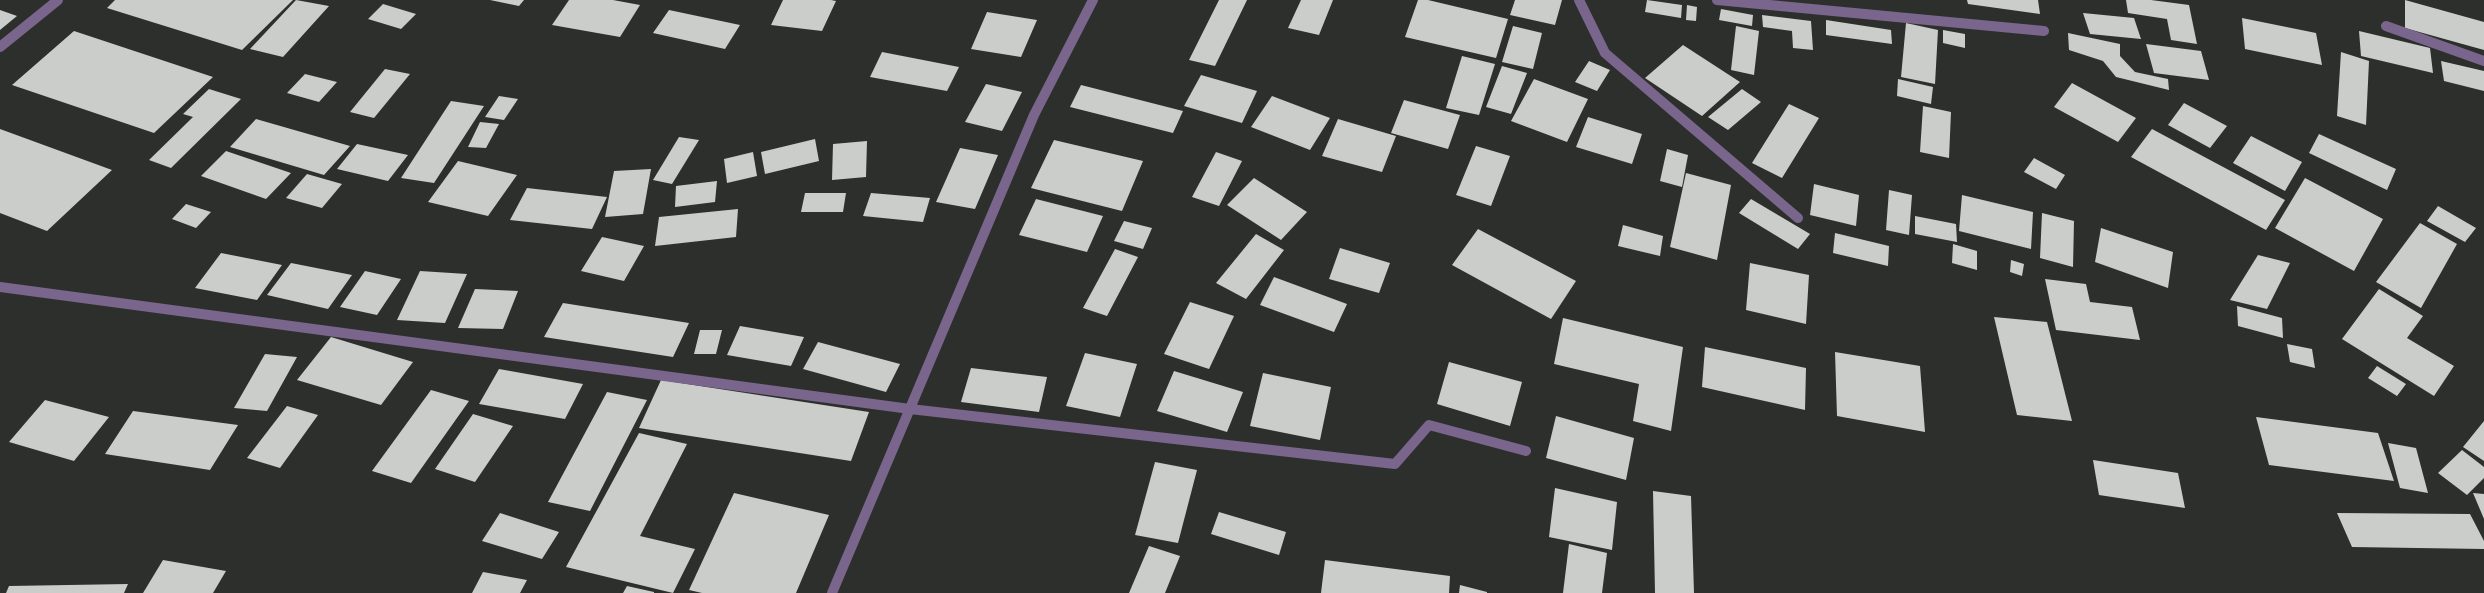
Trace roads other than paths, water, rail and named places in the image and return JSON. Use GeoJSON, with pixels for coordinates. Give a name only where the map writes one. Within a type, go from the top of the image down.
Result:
{"type":"FeatureCollection","features":[{"type":"Feature","properties":{"kind":"street"},"geometry":{"type":"LineString","coordinates":[[0,47],[58,0]]}},
{"type":"Feature","properties":{"kind":"street"},"geometry":{"type":"LineString","coordinates":[[832,593],[1034,115],[1093,0]]}},
{"type":"Feature","properties":{"kind":"street"},"geometry":{"type":"LineString","coordinates":[[1579,0],[1605,54],[1798,218]]}},
{"type":"Feature","properties":{"kind":"street"},"geometry":{"type":"LineString","coordinates":[[1717,0],[2044,31]]}},
{"type":"Feature","properties":{"kind":"street"},"geometry":{"type":"LineString","coordinates":[[2386,26],[2484,61]]}},
{"type":"Feature","properties":{"kind":"street"},"geometry":{"type":"LineString","coordinates":[[0,287],[910,409],[1395,464],[1429,425],[1526,451]]}}]}
